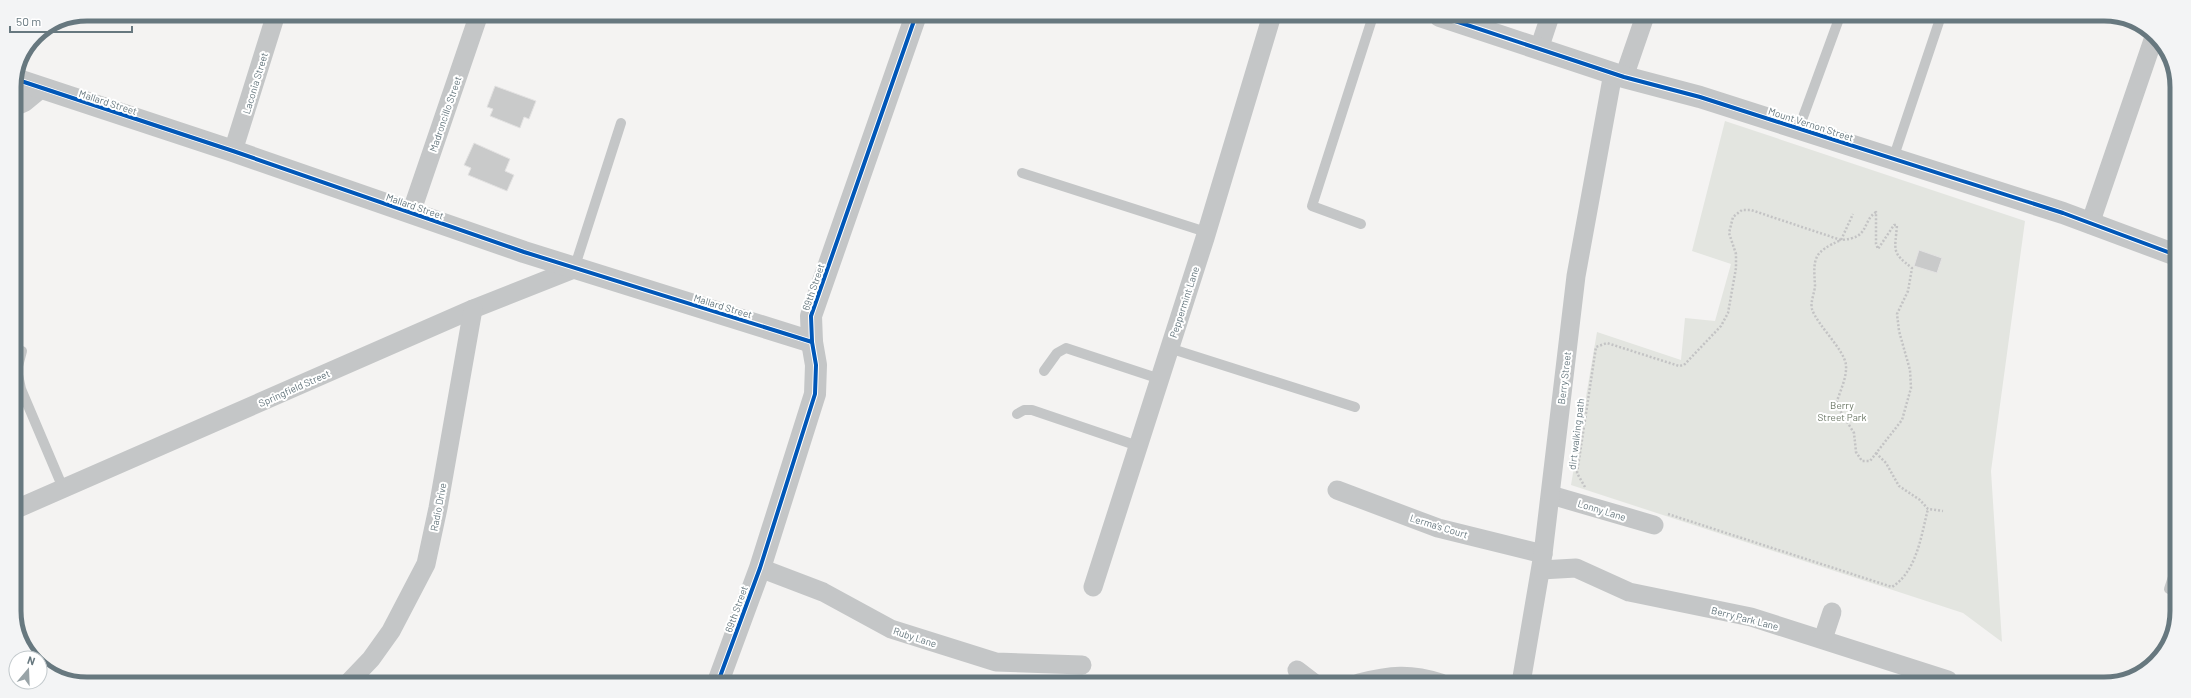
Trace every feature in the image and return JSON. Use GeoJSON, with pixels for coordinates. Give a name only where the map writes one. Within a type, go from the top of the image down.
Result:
{"type":"FeatureCollection","features":[{"type":"Feature","properties":{"kind":"street","name":"Laconia Street"},"geometry":{"type":"LineString","coordinates":[[233,151],[274,21]]}},
{"type":"Feature","properties":{"kind":"street","name":"Madroncillo Street"},"geometry":{"type":"LineString","coordinates":[[411,213],[477,21]]}},
{"type":"Feature","properties":{"kind":"street","name":"69th Street"},"geometry":{"type":"LineString","coordinates":[[720,677],[760,568],[815,394],[816,365],[812,342],[811,316],[914,21]]}},
{"type":"Feature","properties":{"kind":"street","name":"Peppermint Lane"},"geometry":{"type":"LineString","coordinates":[[1094,587],[1170,348],[1270,21]]}},
{"type":"Feature","properties":{"kind":"street","name":"Mount Vernon Street"},"geometry":{"type":"LineString","coordinates":[[1455,21],[1618,75],[1700,97],[2063,213],[2170,253]]}},
{"type":"Feature","properties":{"kind":"street"},"geometry":{"type":"LineString","coordinates":[[1539,49],[1548,21]]}},
{"type":"Feature","properties":{"kind":"street","name":"Berry Street"},"geometry":{"type":"LineString","coordinates":[[1523,677],[1542,562],[1551,495],[1576,276],[1618,75],[1643,21]]}},
{"type":"Feature","properties":{"kind":"street"},"geometry":{"type":"LineString","coordinates":[[2090,224],[2152,42]]}},
{"type":"Feature","properties":{"kind":"street","name":"Mallard Street"},"geometry":{"type":"LineString","coordinates":[[21,81],[233,151],[574,268],[812,342]]}},
{"type":"Feature","properties":{"kind":"street"},"geometry":{"type":"LineString","coordinates":[[21,104],[42,88]]}},
{"type":"Feature","properties":{"kind":"street","name":"Springfield Street"},"geometry":{"type":"LineString","coordinates":[[21,507],[473,309],[574,268]]}},
{"type":"Feature","properties":{"kind":"street","name":"Radio Drive"},"geometry":{"type":"LineString","coordinates":[[354,677],[371,659],[391,631],[426,564],[438,508],[473,309]]}},
{"type":"Feature","properties":{"kind":"street","name":"Lerma's Court"},"geometry":{"type":"LineString","coordinates":[[1337,490],[1438,528],[1542,562]]}},
{"type":"Feature","properties":{"kind":"street","name":"Lonny Lane"},"geometry":{"type":"LineString","coordinates":[[1551,495],[1658,519]]}},
{"type":"Feature","properties":{"kind":"street","name":"Berry Park Lane"},"geometry":{"type":"LineString","coordinates":[[1542,562],[1576,568],[1629,592],[1751,618],[1823,639],[1939,677]]}},
{"type":"Feature","properties":{"kind":"street","name":"Ruby Lane"},"geometry":{"type":"LineString","coordinates":[[760,568],[823,592],[891,629],[996,662],[1082,665]]}},
{"type":"Feature","properties":{"kind":"street"},"geometry":{"type":"LineString","coordinates":[[1823,639],[1832,612]]}},
{"type":"Feature","properties":{"kind":"street"},"geometry":{"type":"LineString","coordinates":[[1297,670],[1306,677]]}},
{"type":"Feature","properties":{"kind":"street"},"geometry":{"type":"LineString","coordinates":[[1383,677],[1423,677]]}},
{"type":"Feature","properties":{"kind":"lane"},"geometry":{"type":"LineString","coordinates":[[1361,224],[1312,206],[1371,21]]}},
{"type":"Feature","properties":{"kind":"lane"},"geometry":{"type":"LineString","coordinates":[[1799,128],[1838,21]]}},
{"type":"Feature","properties":{"kind":"lane"},"geometry":{"type":"LineString","coordinates":[[1893,159],[1939,21]]}},
{"type":"Feature","properties":{"kind":"lane"},"geometry":{"type":"LineString","coordinates":[[574,268],[621,123]]}},
{"type":"Feature","properties":{"kind":"lane"},"geometry":{"type":"LineString","coordinates":[[1022,173],[1206,232]]}},
{"type":"Feature","properties":{"kind":"lane"},"geometry":{"type":"LineString","coordinates":[[1044,371],[1057,353],[1066,348],[1160,379]]}},
{"type":"Feature","properties":{"kind":"lane"},"geometry":{"type":"LineString","coordinates":[[1170,348],[1355,407]]}},
{"type":"Feature","properties":{"kind":"lane"},"geometry":{"type":"LineString","coordinates":[[21,389],[63,488]]}},
{"type":"Feature","properties":{"kind":"lane"},"geometry":{"type":"LineString","coordinates":[[1017,414],[1024,410],[1032,410],[1138,446]]}},
{"type":"Feature","properties":{"kind":"path"},"geometry":{"type":"LineString","coordinates":[[1876,212],[1876,244],[1878,249],[1894,225],[1897,225],[1895,248],[1897,257],[1912,268],[1908,291],[1897,314],[1899,331],[1910,370],[1911,388],[1902,420],[1870,461],[1862,461],[1856,452],[1854,433],[1836,404],[1846,375],[1846,363],[1812,309],[1815,286],[1813,270],[1817,256],[1825,247],[1841,240],[1849,240],[1863,232],[1876,212]]}},
{"type":"Feature","properties":{"kind":"path"},"geometry":{"type":"LineString","coordinates":[[1841,240],[1853,214]]}},
{"type":"Feature","properties":{"kind":"path"},"geometry":{"type":"LineString","coordinates":[[1876,453],[1886,463],[1900,486],[1920,500],[1928,509],[1943,511]]}},
{"type":"Feature","properties":{"kind":"path"},"geometry":{"type":"LineString","coordinates":[[1658,519],[1892,587],[1900,582],[1913,561],[1928,509]]}},
{"type":"Feature","properties":{"kind":"green space","name":"Berry Street Park"},"geometry":{"type":"Polygon","coordinates":[[[1725,121],[2025,221],[1991,471],[2002,642],[1963,613],[1571,485],[1597,332],[1681,360],[1685,318],[1715,321],[1731,264],[1692,251],[1725,121]]]}},
{"type":"Feature","properties":{"kind":"building"},"geometry":{"type":"Polygon","coordinates":[[[495,86],[536,101],[529,119],[524,117],[520,128],[490,116],[493,109],[487,107],[495,86]]]}},
{"type":"Feature","properties":{"kind":"building"},"geometry":{"type":"Polygon","coordinates":[[[474,143],[510,159],[505,171],[514,175],[507,191],[468,175],[471,168],[464,165],[474,143]]]}},
{"type":"Feature","properties":{"kind":"building"},"geometry":{"type":"Polygon","coordinates":[[[1919,250],[1942,258],[1937,273],[1914,266],[1919,250]]]}},
{"type":"Feature","properties":{"kind":"cycle path"},"geometry":{"type":"LineString","coordinates":[[720,677],[760,568],[815,394],[816,365],[812,342],[811,316],[914,21]]}},
{"type":"Feature","properties":{"kind":"cycle path"},"geometry":{"type":"LineString","coordinates":[[1455,21],[1624,77],[1700,97],[2063,213],[2170,253]]}},
{"type":"Feature","properties":{"kind":"cycle path"},"geometry":{"type":"LineString","coordinates":[[21,81],[233,151],[524,252],[812,342]]}}]}
